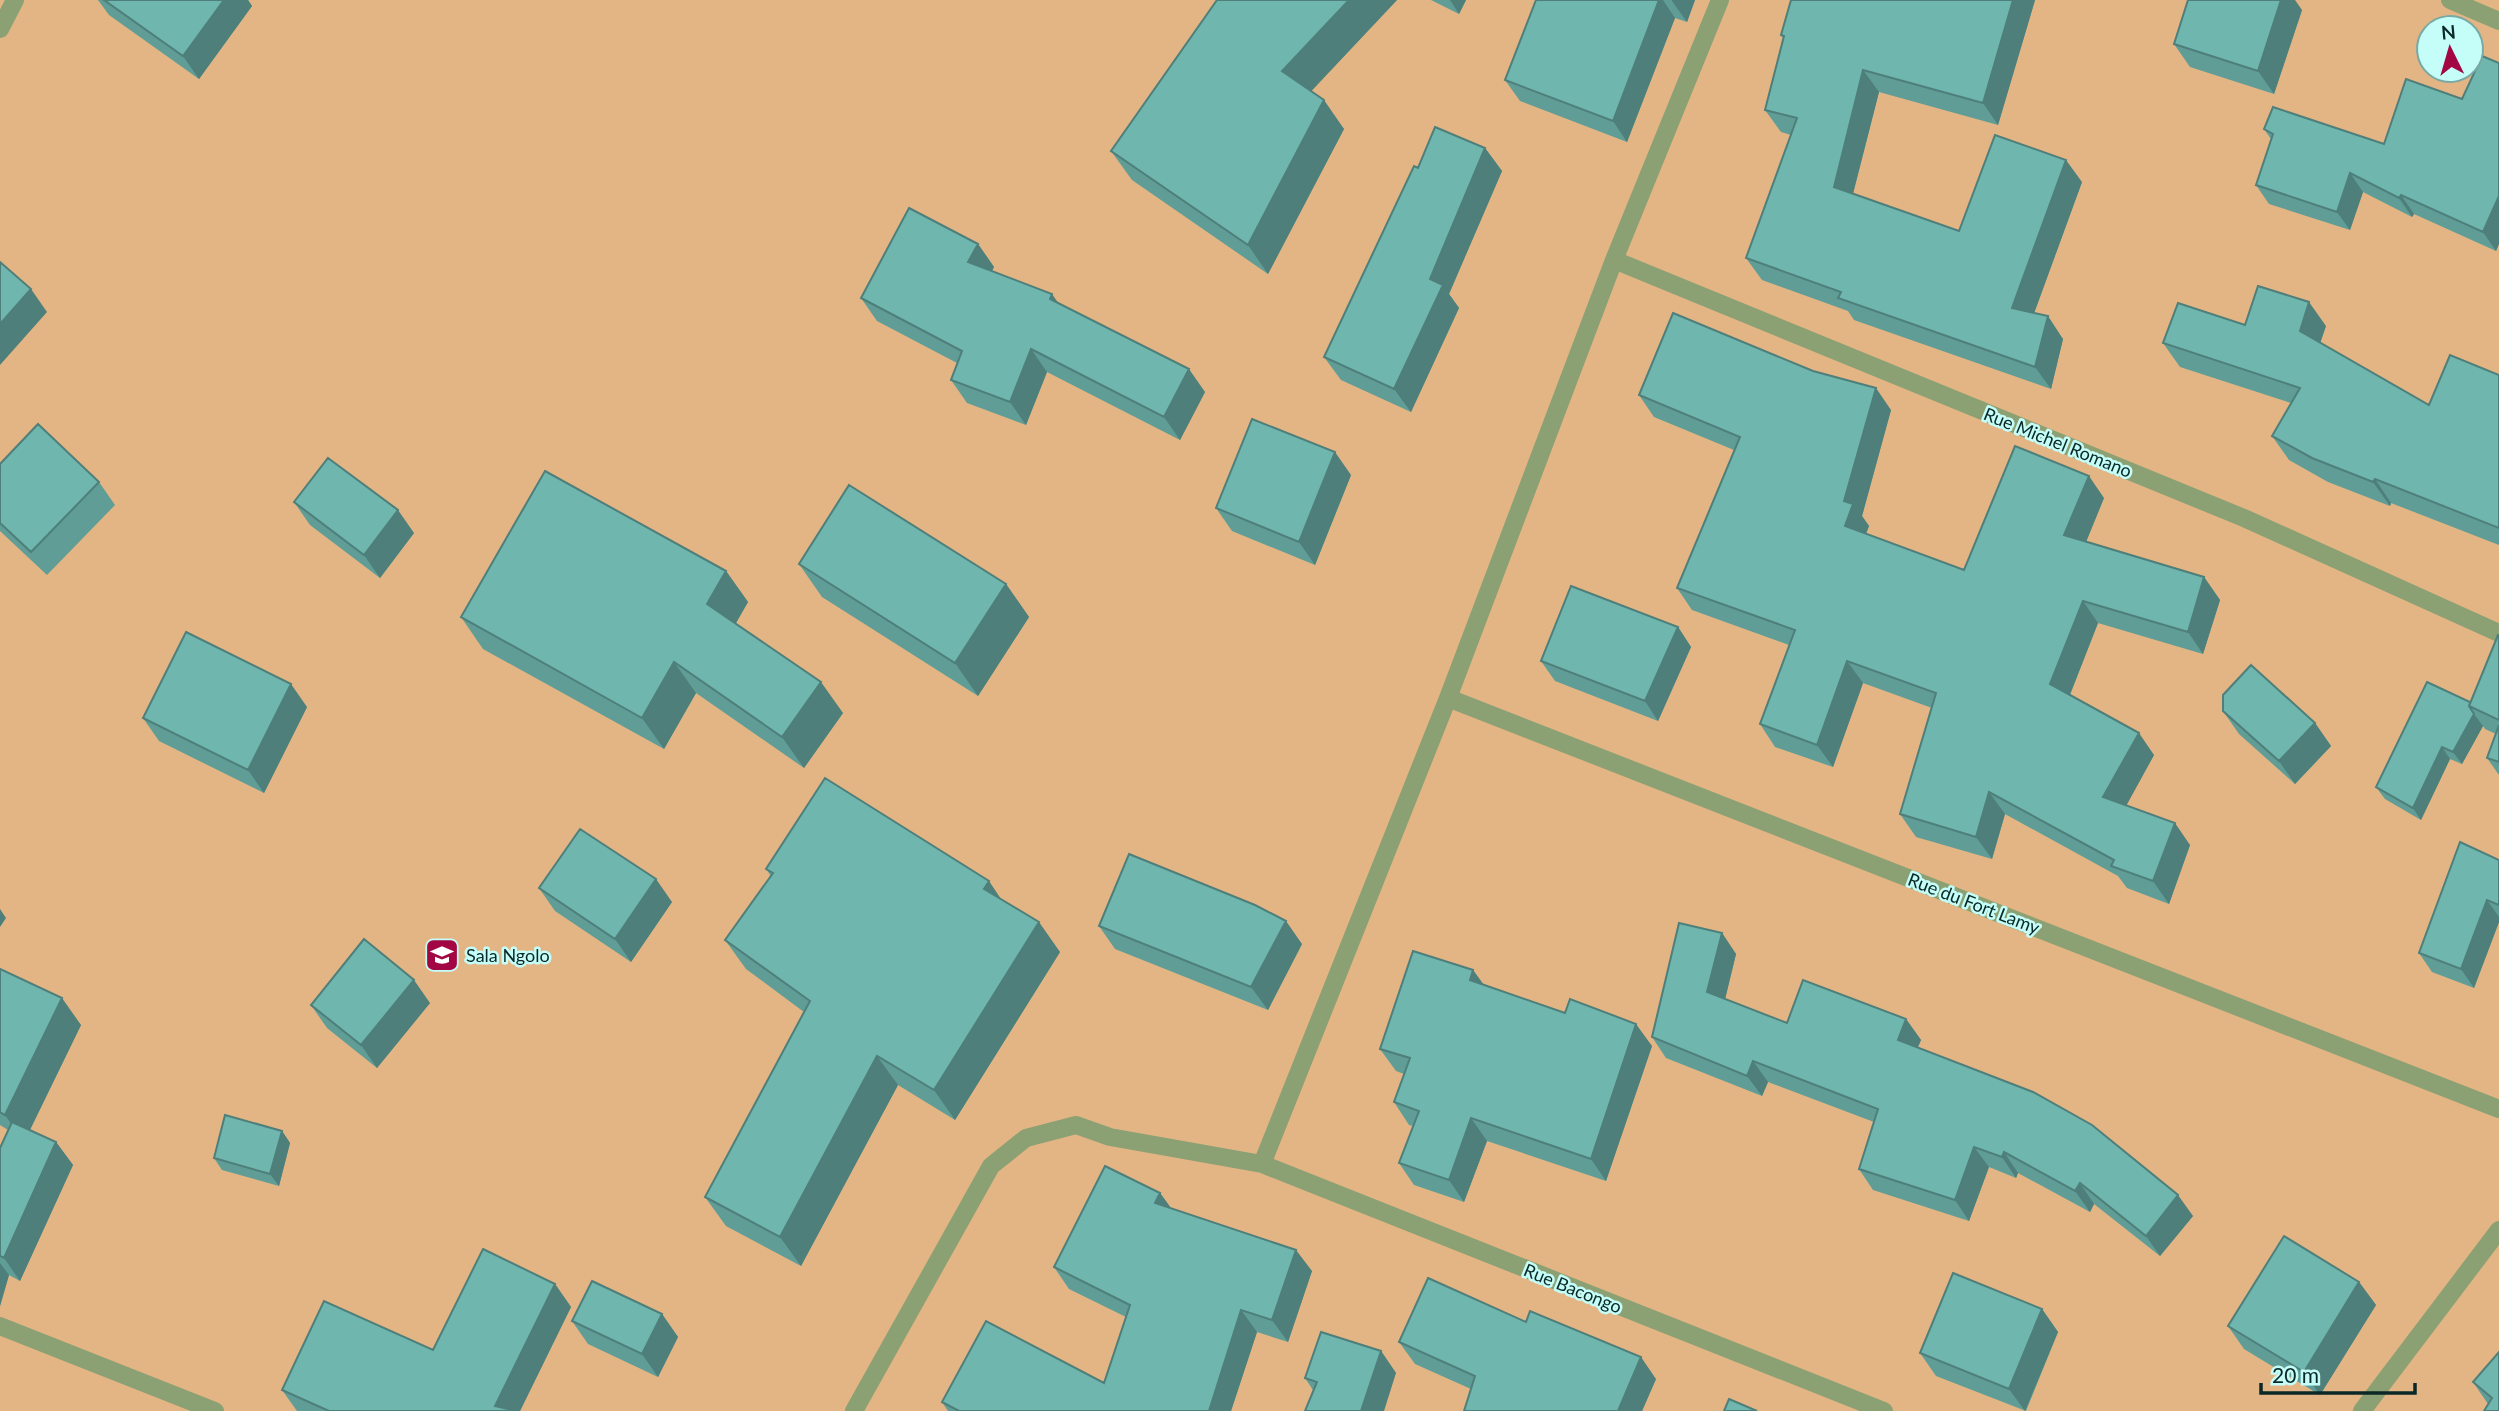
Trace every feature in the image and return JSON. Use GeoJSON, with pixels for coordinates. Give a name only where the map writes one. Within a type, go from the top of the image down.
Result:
{"type":"FeatureCollection","features":[{"type":"Feature","properties":{"kind":"street"},"geometry":{"type":"LineString","coordinates":[[0,29],[15,0]]}},
{"type":"Feature","properties":{"kind":"street"},"geometry":{"type":"LineString","coordinates":[[1262,1164],[1448,698],[1614,260],[1720,0]]}},
{"type":"Feature","properties":{"kind":"street"},"geometry":{"type":"LineString","coordinates":[[2450,0],[2499,21]]}},
{"type":"Feature","properties":{"kind":"street","name":"Rue Michel Romano"},"geometry":{"type":"LineString","coordinates":[[1614,260],[2244,518],[2499,633]]}},
{"type":"Feature","properties":{"kind":"street","name":"Rue du Fort Lamy"},"geometry":{"type":"LineString","coordinates":[[1448,698],[2499,1109]]}},
{"type":"Feature","properties":{"kind":"street","name":"Rue Bacongo"},"geometry":{"type":"LineString","coordinates":[[854,1411],[991,1166],[1026,1138],[1076,1125],[1110,1137],[1262,1164],[1884,1411]]}},
{"type":"Feature","properties":{"kind":"street"},"geometry":{"type":"LineString","coordinates":[[2362,1411],[2499,1230]]}},
{"type":"Feature","properties":{"kind":"street"},"geometry":{"type":"LineString","coordinates":[[0,1326],[215,1411]]}},
{"type":"Feature","properties":{"kind":"shaded area"},"geometry":{"type":"Polygon","coordinates":[[[0,0],[2499,0],[2499,1411],[0,1411],[0,0]]]}},
{"type":"Feature","properties":{"kind":"building"},"geometry":{"type":"Polygon","coordinates":[[[104,0],[224,0],[183,56],[104,0]]]}},
{"type":"Feature","properties":{"kind":"building"},"geometry":{"type":"Polygon","coordinates":[[[1217,0],[1349,0],[1282,71],[1324,100],[1248,245],[1111,151],[1217,0]]]}},
{"type":"Feature","properties":{"kind":"building"},"geometry":{"type":"Polygon","coordinates":[[[1536,0],[1659,0],[1613,121],[1505,80],[1536,0]]]}},
{"type":"Feature","properties":{"kind":"building"},"geometry":{"type":"Polygon","coordinates":[[[1791,0],[2013,0],[1983,103],[1863,70],[1834,187],[1959,231],[1995,135],[2066,160],[2012,308],[2048,316],[2035,367],[1838,298],[1841,292],[1746,258],[1797,118],[1765,110],[1791,0]]]}},
{"type":"Feature","properties":{"kind":"building"},"geometry":{"type":"Polygon","coordinates":[[[2188,0],[2281,0],[2258,71],[2174,44],[2188,0]]]}},
{"type":"Feature","properties":{"kind":"building"},"geometry":{"type":"Polygon","coordinates":[[[2485,57],[2499,63],[2499,196],[2483,232],[2401,195],[2399,198],[2350,173],[2337,212],[2256,185],[2273,134],[2264,129],[2273,107],[2384,144],[2406,79],[2462,99],[2469,84],[2485,84],[2485,57]]]}},
{"type":"Feature","properties":{"kind":"building"},"geometry":{"type":"Polygon","coordinates":[[[1435,127],[1485,148],[1430,279],[1443,285],[1394,389],[1324,357],[1414,166],[1418,168],[1435,127]]]}},
{"type":"Feature","properties":{"kind":"building"},"geometry":{"type":"Polygon","coordinates":[[[909,208],[978,244],[968,262],[1052,294],[1050,299],[1189,369],[1164,417],[1031,349],[1010,402],[951,380],[962,351],[861,298],[909,208]]]}},
{"type":"Feature","properties":{"kind":"building"},"geometry":{"type":"Polygon","coordinates":[[[0,262],[31,289],[0,324],[0,262]]]}},
{"type":"Feature","properties":{"kind":"building"},"geometry":{"type":"Polygon","coordinates":[[[2258,286],[2309,302],[2300,331],[2429,405],[2450,355],[2499,375],[2499,528],[2375,479],[2373,482],[2312,458],[2272,436],[2300,388],[2163,343],[2178,303],[2245,325],[2258,286]]]}},
{"type":"Feature","properties":{"kind":"building"},"geometry":{"type":"Polygon","coordinates":[[[1673,313],[1813,371],[1876,388],[1844,501],[1853,504],[1845,526],[1964,570],[2015,446],[2089,476],[2064,535],[2204,577],[2188,632],[2083,601],[2050,684],[2139,733],[2103,797],[2175,823],[2153,881],[2111,866],[2114,860],[1989,792],[1976,837],[1900,814],[1936,693],[1847,661],[1817,745],[1760,724],[1795,630],[1677,588],[1740,437],[1639,395],[1673,313]]]}},
{"type":"Feature","properties":{"kind":"building"},"geometry":{"type":"Polygon","coordinates":[[[1252,419],[1335,452],[1299,542],[1216,508],[1252,419]]]}},
{"type":"Feature","properties":{"kind":"building"},"geometry":{"type":"Polygon","coordinates":[[[38,424],[99,482],[31,552],[0,523],[0,464],[38,424]]]}},
{"type":"Feature","properties":{"kind":"building"},"geometry":{"type":"Polygon","coordinates":[[[328,458],[398,510],[364,555],[294,502],[328,458]]]}},
{"type":"Feature","properties":{"kind":"building"},"geometry":{"type":"Polygon","coordinates":[[[545,471],[726,571],[707,604],[821,682],[782,737],[674,662],[642,718],[461,617],[545,471]]]}},
{"type":"Feature","properties":{"kind":"building"},"geometry":{"type":"Polygon","coordinates":[[[849,485],[1006,584],[955,663],[799,564],[849,485]]]}},
{"type":"Feature","properties":{"kind":"building"},"geometry":{"type":"Polygon","coordinates":[[[1571,586],[1678,627],[1645,701],[1541,661],[1571,586]]]}},
{"type":"Feature","properties":{"kind":"building"},"geometry":{"type":"Polygon","coordinates":[[[186,632],[291,684],[248,770],[143,718],[186,632]]]}},
{"type":"Feature","properties":{"kind":"building"},"geometry":{"type":"Polygon","coordinates":[[[2499,635],[2499,720],[2469,706],[2499,635]]]}},
{"type":"Feature","properties":{"kind":"building"},"geometry":{"type":"Polygon","coordinates":[[[2251,665],[2315,723],[2279,761],[2223,711],[2223,695],[2251,665]]]}},
{"type":"Feature","properties":{"kind":"building"},"geometry":{"type":"Polygon","coordinates":[[[2427,682],[2470,702],[2469,706],[2474,714],[2453,752],[2442,747],[2413,808],[2376,787],[2427,682]]]}},
{"type":"Feature","properties":{"kind":"building"},"geometry":{"type":"Polygon","coordinates":[[[2499,725],[2499,762],[2487,758],[2499,725]]]}},
{"type":"Feature","properties":{"kind":"building"},"geometry":{"type":"Polygon","coordinates":[[[825,778],[989,881],[984,889],[1039,922],[934,1090],[877,1056],[780,1237],[705,1197],[810,1001],[725,940],[773,873],[766,869],[825,778]]]}},
{"type":"Feature","properties":{"kind":"building"},"geometry":{"type":"Polygon","coordinates":[[[580,829],[656,879],[615,939],[539,888],[580,829]]]}},
{"type":"Feature","properties":{"kind":"building"},"geometry":{"type":"Polygon","coordinates":[[[2460,842],[2499,860],[2499,905],[2487,900],[2461,969],[2419,953],[2460,842]]]}},
{"type":"Feature","properties":{"kind":"building"},"geometry":{"type":"Polygon","coordinates":[[[1129,854],[1255,905],[1286,921],[1251,987],[1099,926],[1129,854]]]}},
{"type":"Feature","properties":{"kind":"building"},"geometry":{"type":"Polygon","coordinates":[[[1679,923],[1722,933],[1707,992],[1787,1023],[1803,980],[1906,1019],[1898,1040],[2033,1092],[2092,1125],[2178,1195],[2146,1236],[2080,1183],[2075,1191],[2004,1152],[2002,1157],[1974,1147],[1955,1200],[1859,1169],[1878,1109],[1753,1061],[1747,1076],[1652,1037],[1679,923]]]}},
{"type":"Feature","properties":{"kind":"building"},"geometry":{"type":"Polygon","coordinates":[[[364,939],[414,980],[361,1045],[311,1005],[364,939]]]}},
{"type":"Feature","properties":{"kind":"building"},"geometry":{"type":"Polygon","coordinates":[[[1413,951],[1473,970],[1470,980],[1565,1013],[1570,999],[1636,1024],[1591,1159],[1471,1118],[1449,1180],[1399,1163],[1419,1111],[1394,1102],[1410,1058],[1380,1049],[1413,951]]]}},
{"type":"Feature","properties":{"kind":"building"},"geometry":{"type":"Polygon","coordinates":[[[0,969],[62,998],[5,1115],[0,1112],[0,969]]]}},
{"type":"Feature","properties":{"kind":"building"},"geometry":{"type":"Polygon","coordinates":[[[225,1115],[282,1131],[270,1174],[214,1158],[225,1115]]]}},
{"type":"Feature","properties":{"kind":"building"},"geometry":{"type":"Polygon","coordinates":[[[12,1122],[56,1142],[4,1258],[0,1256],[0,1148],[12,1122]]]}},
{"type":"Feature","properties":{"kind":"building"},"geometry":{"type":"Polygon","coordinates":[[[1105,1166],[1160,1193],[1155,1203],[1296,1250],[1272,1320],[1241,1310],[1209,1411],[959,1411],[942,1402],[986,1321],[1104,1383],[1130,1305],[1054,1267],[1105,1166]]]}},
{"type":"Feature","properties":{"kind":"building"},"geometry":{"type":"Polygon","coordinates":[[[2284,1236],[2359,1282],[2304,1372],[2228,1326],[2284,1236]]]}},
{"type":"Feature","properties":{"kind":"building"},"geometry":{"type":"Polygon","coordinates":[[[483,1249],[555,1284],[495,1406],[517,1411],[329,1411],[282,1390],[324,1301],[433,1350],[483,1249]]]}},
{"type":"Feature","properties":{"kind":"building"},"geometry":{"type":"Polygon","coordinates":[[[1953,1273],[2042,1309],[2009,1389],[1920,1353],[1953,1273]]]}},
{"type":"Feature","properties":{"kind":"building"},"geometry":{"type":"Polygon","coordinates":[[[1428,1278],[1526,1322],[1530,1311],[1641,1357],[1618,1411],[1464,1411],[1475,1376],[1399,1342],[1428,1278]]]}},
{"type":"Feature","properties":{"kind":"building"},"geometry":{"type":"Polygon","coordinates":[[[592,1281],[662,1314],[642,1354],[572,1321],[592,1281]]]}},
{"type":"Feature","properties":{"kind":"building"},"geometry":{"type":"Polygon","coordinates":[[[1321,1332],[1381,1351],[1361,1411],[1305,1411],[1317,1382],[1305,1378],[1321,1332]]]}},
{"type":"Feature","properties":{"kind":"building"},"geometry":{"type":"Polygon","coordinates":[[[2499,1352],[2499,1411],[2484,1411],[2492,1398],[2473,1382],[2499,1352]]]}},
{"type":"Feature","properties":{"kind":"building"},"geometry":{"type":"Polygon","coordinates":[[[1729,1399],[1757,1411],[1724,1411],[1729,1399]]]}},
{"type":"Feature","properties":{"kind":"place","name":"Sala Ngolo"},"geometry":{"type":"Point","coordinates":[442,955]}}]}
